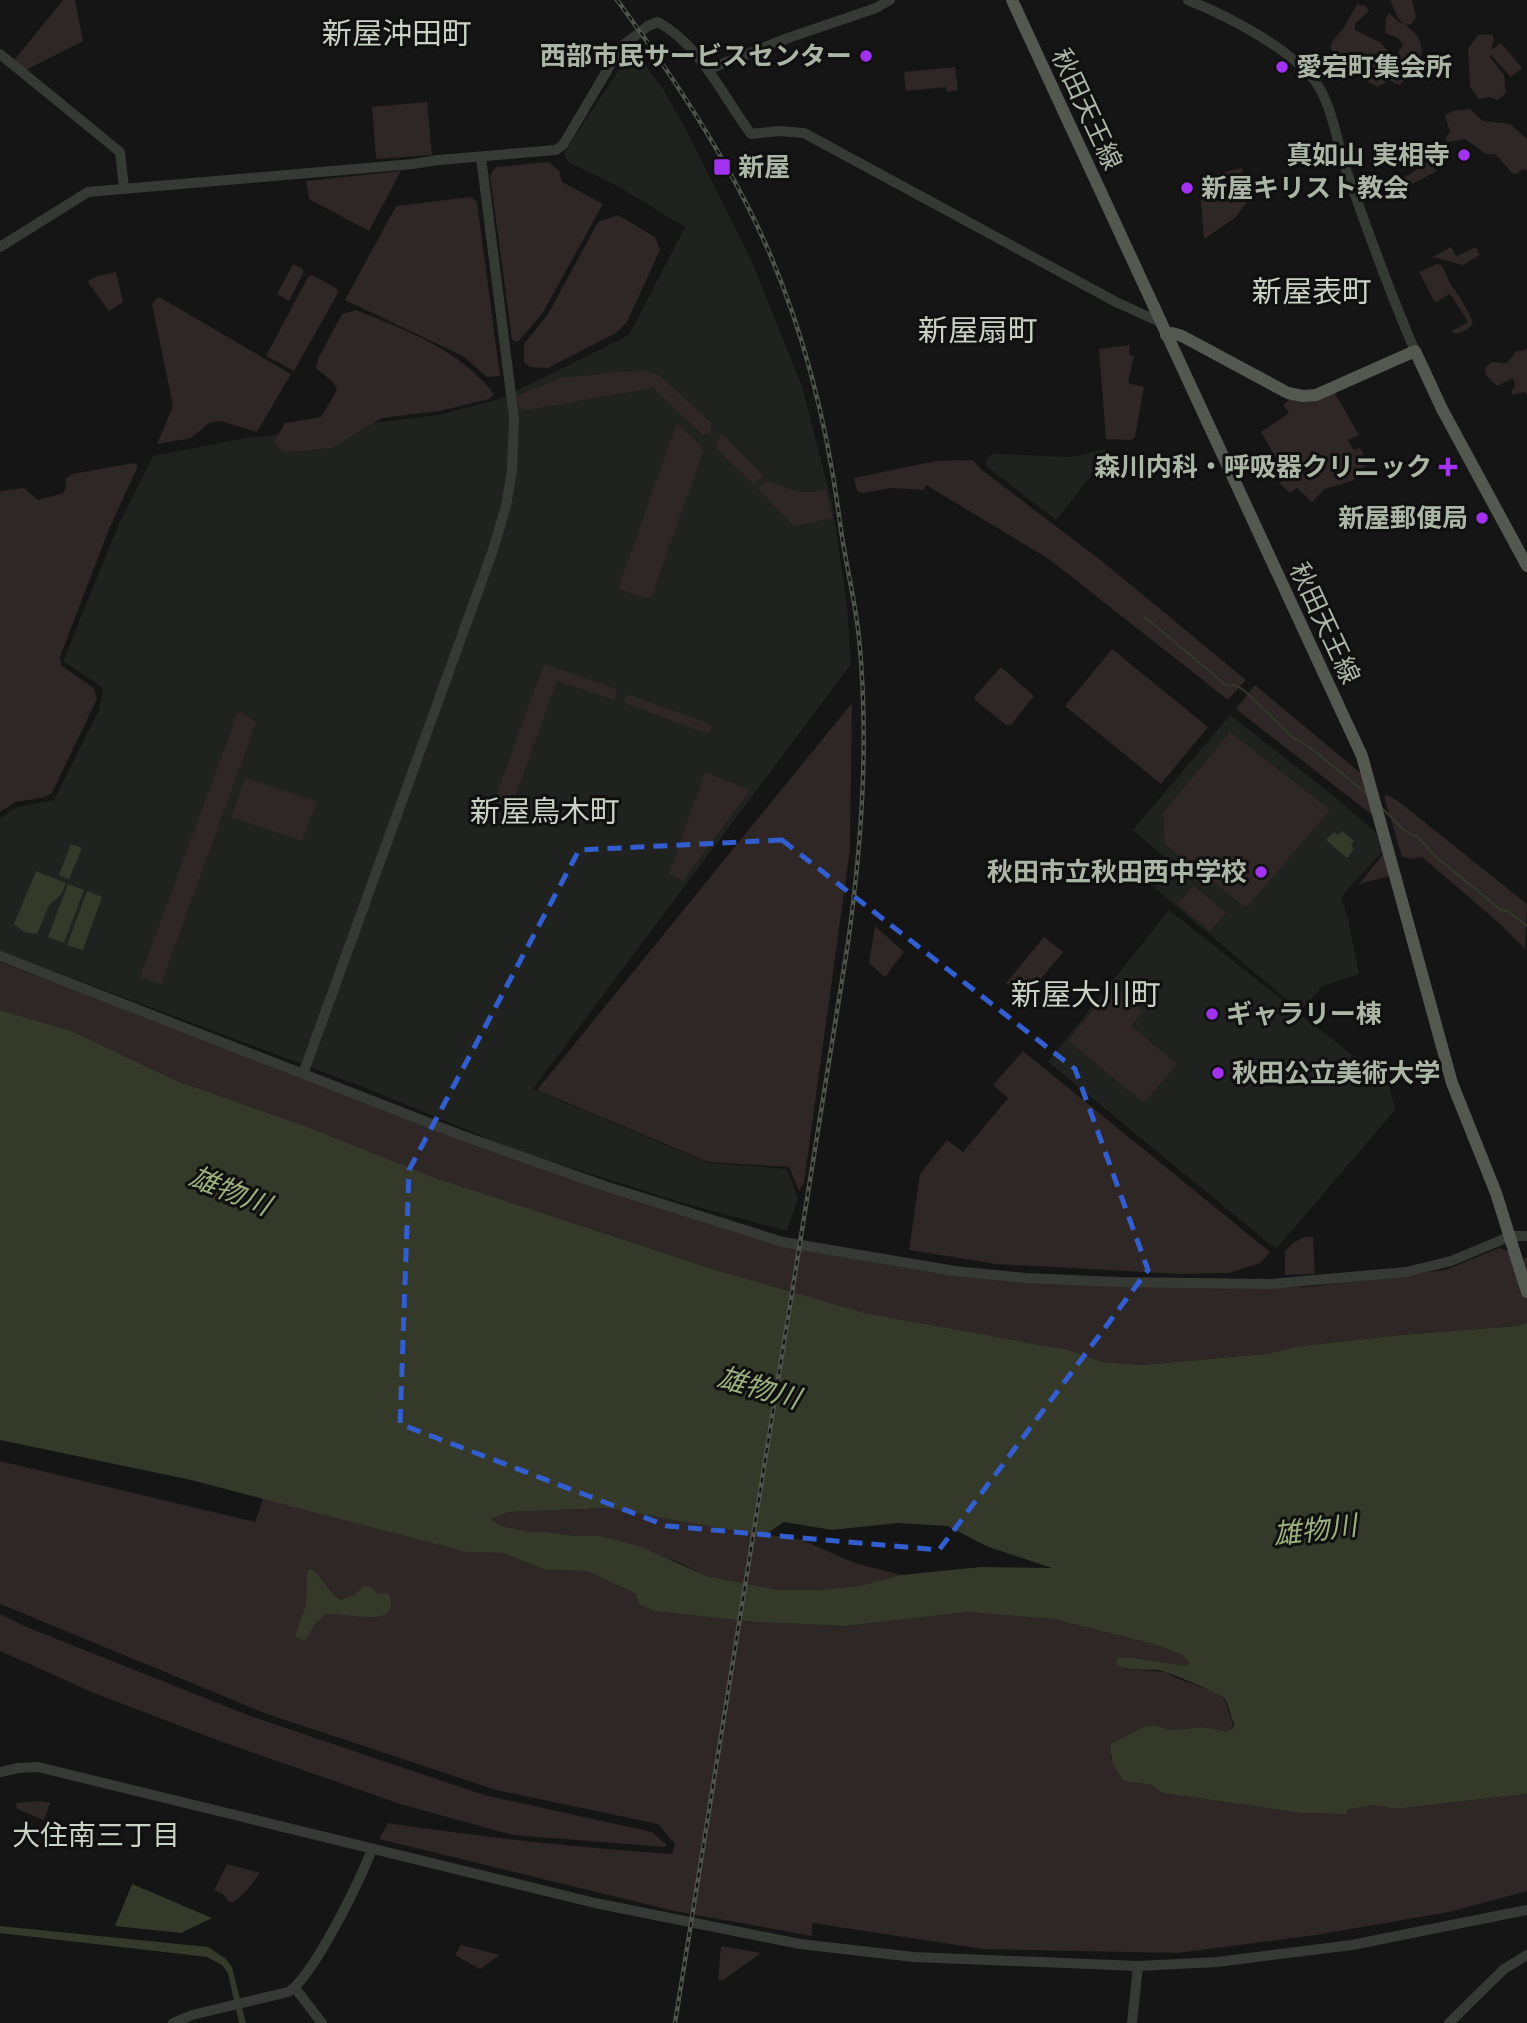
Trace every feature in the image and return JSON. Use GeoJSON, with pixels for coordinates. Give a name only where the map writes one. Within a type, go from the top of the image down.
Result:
{"type":"FeatureCollection","features":[{"type":"Feature","properties":{"kind":"main road","name":"秋田天王線"},"geometry":{"type":"LineString","coordinates":[[1012,0],[1362,756],[1452,1083],[1511,1236],[1527,1292]]}},
{"type":"Feature","properties":{"kind":"main road"},"geometry":{"type":"LineString","coordinates":[[1167,335],[1172,333],[1182,336],[1288,393],[1303,396],[1316,395],[1415,351],[1442,408],[1527,566]]}},
{"type":"Feature","properties":{"kind":"street"},"geometry":{"type":"LineString","coordinates":[[709,69],[876,8],[890,0]]}},
{"type":"Feature","properties":{"kind":"street"},"geometry":{"type":"LineString","coordinates":[[1188,0],[1216,12],[1293,57],[1317,85],[1325,100],[1347,173],[1415,351]]}},
{"type":"Feature","properties":{"kind":"street"},"geometry":{"type":"LineString","coordinates":[[0,247],[88,192],[551,151],[563,145],[621,47],[648,26],[658,22],[668,28],[709,69],[751,134],[779,131],[804,133],[1116,302],[1160,322]]}},
{"type":"Feature","properties":{"kind":"street"},"geometry":{"type":"LineString","coordinates":[[0,54],[120,152],[124,188]]}},
{"type":"Feature","properties":{"kind":"street"},"geometry":{"type":"LineString","coordinates":[[303,1074],[484,576],[506,506],[512,471],[513,418],[481,157]]}},
{"type":"Feature","properties":{"kind":"street"},"geometry":{"type":"LineString","coordinates":[[0,956],[516,1155],[783,1242],[954,1271],[1026,1278],[1270,1284],[1406,1272],[1451,1261],[1511,1236],[1527,1236]]}},
{"type":"Feature","properties":{"kind":"street"},"geometry":{"type":"LineString","coordinates":[[0,1772],[38,1767],[596,1904],[800,1944],[914,1957],[1138,1966],[1217,1962],[1302,1953],[1527,1910]]}},
{"type":"Feature","properties":{"kind":"street"},"geometry":{"type":"LineString","coordinates":[[173,2023],[192,2014],[288,1992],[295,1988],[303,1979],[363,1874],[372,1849]]}},
{"type":"Feature","properties":{"kind":"street"},"geometry":{"type":"LineString","coordinates":[[1450,2023],[1504,1969],[1527,1955]]}},
{"type":"Feature","properties":{"kind":"street"},"geometry":{"type":"LineString","coordinates":[[1132,2023],[1138,1966]]}},
{"type":"Feature","properties":{"kind":"street"},"geometry":{"type":"LineString","coordinates":[[295,1988],[322,2023]]}},
{"type":"Feature","properties":{"kind":"highlighted area"},"geometry":{"type":"Polygon","coordinates":[[[782,840],[1075,1069],[1148,1270],[939,1550],[667,1526],[400,1424],[409,1170],[579,850],[782,840]]]}},
{"type":"Feature","properties":{"kind":"shaded area"},"geometry":{"type":"Polygon","coordinates":[[[63,0],[75,0],[83,41],[23,74],[11,64],[63,0]]]}},
{"type":"Feature","properties":{"kind":"shaded area"},"geometry":{"type":"Polygon","coordinates":[[[1390,0],[1412,0],[1416,17],[1411,24],[1405,25],[1398,18],[1390,0]]]}},
{"type":"Feature","properties":{"kind":"shaded area"},"geometry":{"type":"Polygon","coordinates":[[[1357,4],[1366,6],[1369,11],[1355,24],[1355,30],[1380,42],[1391,54],[1396,55],[1403,45],[1398,38],[1385,33],[1389,13],[1419,39],[1421,55],[1414,71],[1399,85],[1389,80],[1378,87],[1361,78],[1330,48],[1357,4]]]}},
{"type":"Feature","properties":{"kind":"shaded area"},"geometry":{"type":"Polygon","coordinates":[[[1478,35],[1492,35],[1494,39],[1491,50],[1501,43],[1522,68],[1511,77],[1490,54],[1504,75],[1506,93],[1498,100],[1489,97],[1479,99],[1470,87],[1468,49],[1478,35]]]}},
{"type":"Feature","properties":{"kind":"shaded area"},"geometry":{"type":"Polygon","coordinates":[[[635,51],[663,89],[685,128],[751,260],[802,386],[832,503],[847,605],[851,664],[533,1089],[708,1163],[787,1169],[798,1199],[787,1231],[683,1203],[518,1151],[366,1088],[0,951],[0,818],[17,807],[54,800],[99,710],[103,688],[63,661],[118,526],[153,456],[240,439],[439,415],[500,399],[629,335],[685,227],[619,187],[568,162],[564,153],[618,71],[626,53],[635,51]]]}},
{"type":"Feature","properties":{"kind":"shaded area"},"geometry":{"type":"Polygon","coordinates":[[[955,67],[958,90],[947,92],[946,87],[906,91],[904,72],[955,67]]]}},
{"type":"Feature","properties":{"kind":"shaded area"},"geometry":{"type":"Polygon","coordinates":[[[427,102],[432,155],[376,159],[372,107],[427,102]]]}},
{"type":"Feature","properties":{"kind":"shaded area"},"geometry":{"type":"Polygon","coordinates":[[[1470,109],[1483,121],[1510,124],[1527,139],[1527,171],[1524,169],[1516,174],[1512,173],[1495,154],[1486,154],[1465,139],[1447,142],[1446,137],[1450,132],[1445,115],[1470,109]]]}},
{"type":"Feature","properties":{"kind":"shaded area"},"geometry":{"type":"Polygon","coordinates":[[[1428,161],[1437,171],[1387,197],[1383,187],[1412,173],[1428,161]]]}},
{"type":"Feature","properties":{"kind":"shaded area"},"geometry":{"type":"Polygon","coordinates":[[[549,162],[559,171],[562,182],[603,204],[542,314],[518,342],[512,340],[490,176],[496,167],[549,162]]]}},
{"type":"Feature","properties":{"kind":"shaded area"},"geometry":{"type":"Polygon","coordinates":[[[1242,168],[1247,202],[1235,218],[1204,239],[1199,178],[1242,168]]]}},
{"type":"Feature","properties":{"kind":"shaded area"},"geometry":{"type":"Polygon","coordinates":[[[401,171],[369,231],[309,199],[306,181],[401,171]]]}},
{"type":"Feature","properties":{"kind":"shaded area"},"geometry":{"type":"Polygon","coordinates":[[[471,197],[477,202],[500,376],[487,377],[463,356],[345,300],[396,206],[471,197]]]}},
{"type":"Feature","properties":{"kind":"shaded area"},"geometry":{"type":"Polygon","coordinates":[[[618,215],[655,237],[660,250],[627,322],[616,333],[548,368],[530,367],[524,362],[524,344],[548,314],[598,222],[618,215]]]}},
{"type":"Feature","properties":{"kind":"shaded area"},"geometry":{"type":"Polygon","coordinates":[[[1451,247],[1456,256],[1476,247],[1480,255],[1463,265],[1432,257],[1451,247]]]}},
{"type":"Feature","properties":{"kind":"shaded area"},"geometry":{"type":"Polygon","coordinates":[[[293,264],[303,269],[303,274],[289,301],[277,294],[293,264]]]}},
{"type":"Feature","properties":{"kind":"shaded area"},"geometry":{"type":"Polygon","coordinates":[[[1437,264],[1443,268],[1473,322],[1462,332],[1452,331],[1468,322],[1451,295],[1435,303],[1419,272],[1437,264]]]}},
{"type":"Feature","properties":{"kind":"shaded area"},"geometry":{"type":"Polygon","coordinates":[[[116,272],[123,302],[109,311],[87,281],[116,272]]]}},
{"type":"Feature","properties":{"kind":"shaded area"},"geometry":{"type":"Polygon","coordinates":[[[312,275],[336,288],[338,293],[294,371],[266,356],[308,277],[312,275]]]}},
{"type":"Feature","properties":{"kind":"shaded area"},"geometry":{"type":"Polygon","coordinates":[[[157,298],[291,374],[257,432],[220,421],[209,423],[191,438],[157,444],[173,406],[152,304],[157,298]]]}},
{"type":"Feature","properties":{"kind":"shaded area"},"geometry":{"type":"Polygon","coordinates":[[[356,310],[413,334],[449,353],[480,378],[494,394],[489,399],[440,411],[382,418],[332,448],[284,452],[274,442],[285,423],[321,417],[337,390],[334,383],[316,368],[318,359],[342,314],[356,310]]]}},
{"type":"Feature","properties":{"kind":"shaded area"},"geometry":{"type":"Polygon","coordinates":[[[1130,345],[1129,355],[1134,356],[1128,383],[1144,387],[1135,437],[1132,440],[1106,439],[1099,349],[1130,345]]]}},
{"type":"Feature","properties":{"kind":"shaded area"},"geometry":{"type":"Polygon","coordinates":[[[1527,349],[1527,394],[1511,393],[1515,385],[1513,378],[1497,386],[1486,375],[1485,368],[1491,362],[1505,363],[1515,352],[1527,349]]]}},
{"type":"Feature","properties":{"kind":"shaded area"},"geometry":{"type":"Polygon","coordinates":[[[643,370],[659,375],[712,424],[711,433],[703,435],[653,388],[526,410],[519,407],[517,396],[559,378],[643,370]]]}},
{"type":"Feature","properties":{"kind":"shaded area"},"geometry":{"type":"Polygon","coordinates":[[[1333,390],[1359,435],[1348,440],[1354,450],[1360,448],[1368,465],[1358,471],[1360,475],[1352,481],[1325,489],[1312,502],[1297,488],[1290,493],[1279,483],[1287,478],[1261,432],[1289,413],[1283,405],[1292,397],[1333,390]]]}},
{"type":"Feature","properties":{"kind":"shaded area"},"geometry":{"type":"Polygon","coordinates":[[[677,423],[701,446],[703,452],[652,595],[648,598],[618,589],[677,423]]]}},
{"type":"Feature","properties":{"kind":"shaded area"},"geometry":{"type":"Polygon","coordinates":[[[721,433],[763,475],[754,485],[718,450],[716,445],[721,433]]]}},
{"type":"Feature","properties":{"kind":"shaded area"},"geometry":{"type":"Polygon","coordinates":[[[1105,449],[1106,457],[1056,520],[986,466],[987,458],[993,454],[1071,457],[1105,449]]]}},
{"type":"Feature","properties":{"kind":"shaded area"},"geometry":{"type":"Polygon","coordinates":[[[973,460],[982,470],[1103,562],[1246,680],[1228,700],[1049,559],[926,485],[924,490],[891,488],[863,493],[857,491],[854,478],[936,461],[973,460]]]}},
{"type":"Feature","properties":{"kind":"shaded area"},"geometry":{"type":"Polygon","coordinates":[[[134,463],[138,466],[109,529],[60,657],[62,666],[94,688],[97,699],[52,793],[45,797],[16,802],[0,812],[0,491],[24,488],[38,500],[63,493],[66,488],[65,479],[72,474],[134,463]]]}},
{"type":"Feature","properties":{"kind":"shaded area"},"geometry":{"type":"Polygon","coordinates":[[[767,480],[795,491],[825,490],[833,518],[794,526],[758,489],[767,480]]]}},
{"type":"Feature","properties":{"kind":"shaded area"},"geometry":{"type":"Polygon","coordinates":[[[1112,649],[1208,727],[1161,784],[1065,706],[1112,649]]]}},
{"type":"Feature","properties":{"kind":"shaded area"},"geometry":{"type":"Polygon","coordinates":[[[544,664],[617,689],[614,700],[557,681],[511,808],[494,802],[544,664]]]}},
{"type":"Feature","properties":{"kind":"shaded area"},"geometry":{"type":"Polygon","coordinates":[[[1001,667],[1034,696],[1011,725],[1006,725],[975,700],[975,696],[1001,667]]]}},
{"type":"Feature","properties":{"kind":"shaded area"},"geometry":{"type":"Polygon","coordinates":[[[1255,685],[1363,775],[1372,815],[1236,709],[1255,685]]]}},
{"type":"Feature","properties":{"kind":"shaded area"},"geometry":{"type":"Polygon","coordinates":[[[627,694],[713,725],[709,734],[624,703],[627,694]]]}},
{"type":"Feature","properties":{"kind":"shaded area"},"geometry":{"type":"Polygon","coordinates":[[[852,703],[850,849],[804,1183],[799,1191],[789,1167],[708,1162],[537,1090],[852,703]]]}},
{"type":"Feature","properties":{"kind":"shaded area"},"geometry":{"type":"Polygon","coordinates":[[[240,711],[256,723],[161,984],[140,977],[240,711]]]}},
{"type":"Feature","properties":{"kind":"shaded area","name":"秋田市立秋田西中学校"},"geometry":{"type":"Polygon","coordinates":[[[1230,715],[1335,797],[1376,833],[1382,852],[1341,897],[1359,974],[1323,986],[1300,1011],[1150,884],[1169,861],[1133,830],[1230,715]]]}},
{"type":"Feature","properties":{"kind":"shaded area"},"geometry":{"type":"Polygon","coordinates":[[[1230,732],[1330,810],[1249,905],[1244,906],[1165,844],[1163,813],[1230,732]]]}},
{"type":"Feature","properties":{"kind":"shaded area"},"geometry":{"type":"Polygon","coordinates":[[[705,772],[750,790],[683,881],[669,874],[705,772]]]}},
{"type":"Feature","properties":{"kind":"shaded area"},"geometry":{"type":"Polygon","coordinates":[[[245,778],[317,802],[302,841],[231,817],[245,778]]]}},
{"type":"Feature","properties":{"kind":"shaded area"},"geometry":{"type":"Polygon","coordinates":[[[1387,795],[1527,904],[1525,949],[1422,857],[1402,857],[1384,796],[1387,795]]]}},
{"type":"Feature","properties":{"kind":"shaded area"},"geometry":{"type":"Polygon","coordinates":[[[1384,853],[1390,876],[1359,884],[1384,853]]]}},
{"type":"Feature","properties":{"kind":"shaded area"},"geometry":{"type":"Polygon","coordinates":[[[1194,886],[1226,913],[1210,931],[1178,904],[1194,886]]]}},
{"type":"Feature","properties":{"kind":"shaded area","name":"秋田公立美術大学"},"geometry":{"type":"Polygon","coordinates":[[[1169,910],[1389,1084],[1395,1110],[1276,1249],[1048,1062],[1169,910]]]}},
{"type":"Feature","properties":{"kind":"shaded area"},"geometry":{"type":"Polygon","coordinates":[[[875,926],[904,952],[885,977],[869,963],[875,926]]]}},
{"type":"Feature","properties":{"kind":"shaded area"},"geometry":{"type":"Polygon","coordinates":[[[1044,937],[1063,952],[1025,998],[1006,983],[1044,937]]]}},
{"type":"Feature","properties":{"kind":"shaded area"},"geometry":{"type":"Polygon","coordinates":[[[0,962],[200,1037],[784,1245],[896,1266],[976,1277],[1222,1288],[1308,1287],[1445,1270],[1499,1248],[1510,1252],[1512,1263],[1527,1258],[1527,1323],[1301,1346],[1265,1354],[1142,1365],[1103,1362],[1069,1350],[862,1313],[716,1270],[430,1176],[177,1081],[72,1031],[0,1010],[0,962]]]}},
{"type":"Feature","properties":{"kind":"shaded area"},"geometry":{"type":"Polygon","coordinates":[[[1113,986],[1143,1011],[1131,1026],[1177,1064],[1144,1103],[1068,1041],[1113,986]]]}},
{"type":"Feature","properties":{"kind":"shaded area"},"geometry":{"type":"Polygon","coordinates":[[[1023,1051],[1270,1252],[1261,1263],[1229,1273],[1180,1274],[996,1264],[909,1250],[920,1174],[947,1140],[963,1152],[1008,1098],[993,1085],[1023,1051]]]}},
{"type":"Feature","properties":{"kind":"shaded area"},"geometry":{"type":"Polygon","coordinates":[[[1304,1237],[1313,1237],[1315,1274],[1285,1275],[1285,1251],[1304,1237]]]}},
{"type":"Feature","properties":{"kind":"shaded area"},"geometry":{"type":"Polygon","coordinates":[[[0,1461],[255,1522],[263,1498],[466,1552],[503,1553],[545,1570],[587,1571],[636,1594],[638,1604],[654,1611],[755,1622],[846,1626],[967,1612],[1053,1619],[1153,1644],[1181,1654],[1189,1662],[1187,1666],[1119,1658],[1125,1669],[1167,1672],[1218,1693],[1225,1700],[1234,1728],[1226,1731],[1204,1727],[1169,1730],[1155,1725],[1142,1727],[1121,1739],[1110,1757],[1123,1781],[1152,1785],[1162,1793],[1301,1813],[1347,1814],[1347,1810],[1373,1805],[1395,1809],[1527,1794],[1527,1891],[1449,1912],[1316,1935],[1178,1953],[983,1949],[812,1923],[812,1936],[674,1911],[379,1839],[388,1823],[530,1842],[636,1852],[672,1854],[675,1844],[658,1824],[496,1790],[267,1714],[0,1604],[0,1461]]]}},
{"type":"Feature","properties":{"kind":"shaded area"},"geometry":{"type":"Polygon","coordinates":[[[608,1508],[802,1540],[855,1563],[901,1575],[860,1586],[778,1590],[707,1576],[678,1562],[601,1536],[531,1532],[502,1526],[491,1519],[509,1512],[608,1508]]]}},
{"type":"Feature","properties":{"kind":"shaded area"},"geometry":{"type":"Polygon","coordinates":[[[0,1614],[253,1717],[484,1795],[652,1832],[667,1845],[664,1847],[513,1835],[400,1804],[217,1740],[94,1693],[0,1651],[0,1614]]]}},
{"type":"Feature","properties":{"kind":"shaded area"},"geometry":{"type":"Polygon","coordinates":[[[16,1803],[50,1803],[44,1820],[17,1809],[16,1803]]]}},
{"type":"Feature","properties":{"kind":"shaded area"},"geometry":{"type":"Polygon","coordinates":[[[227,1864],[260,1873],[234,1902],[229,1902],[223,1894],[214,1890],[227,1864]]]}},
{"type":"Feature","properties":{"kind":"shaded area"},"geometry":{"type":"Polygon","coordinates":[[[461,1945],[500,1955],[480,1969],[455,1955],[461,1945]]]}},
{"type":"Feature","properties":{"kind":"shaded area"},"geometry":{"type":"Polygon","coordinates":[[[721,1946],[761,1953],[723,1980],[718,1980],[721,1946]]]}},
{"type":"Feature","properties":{"kind":"water"},"geometry":{"type":"Polygon","coordinates":[[[1342,831],[1354,841],[1351,845],[1354,849],[1347,858],[1326,840],[1334,832],[1338,835],[1342,831]]]}},
{"type":"Feature","properties":{"kind":"water"},"geometry":{"type":"Polygon","coordinates":[[[71,844],[82,848],[69,879],[59,875],[71,844]]]}},
{"type":"Feature","properties":{"kind":"water"},"geometry":{"type":"Polygon","coordinates":[[[36,871],[66,883],[61,895],[49,905],[37,934],[24,932],[14,924],[36,871]]]}},
{"type":"Feature","properties":{"kind":"water"},"geometry":{"type":"Polygon","coordinates":[[[68,884],[84,890],[64,943],[48,937],[68,884]]]}},
{"type":"Feature","properties":{"kind":"water"},"geometry":{"type":"Polygon","coordinates":[[[87,891],[102,897],[83,950],[67,945],[87,891]]]}},
{"type":"Feature","properties":{"kind":"water","name":"雄物川"},"geometry":{"type":"Polygon","coordinates":[[[0,1010],[72,1031],[177,1081],[307,1127],[430,1176],[716,1270],[864,1313],[1069,1350],[1103,1362],[1142,1365],[1265,1354],[1301,1346],[1527,1323],[1527,1794],[1395,1809],[1373,1805],[1347,1810],[1347,1814],[1301,1813],[1162,1793],[1152,1785],[1123,1781],[1112,1762],[1110,1745],[1142,1727],[1155,1725],[1170,1730],[1204,1727],[1226,1731],[1234,1728],[1234,1724],[1226,1701],[1213,1692],[1164,1671],[1132,1669],[1116,1664],[1118,1658],[1186,1666],[1189,1662],[1181,1654],[1153,1644],[1053,1619],[967,1612],[846,1626],[755,1622],[654,1611],[638,1604],[636,1594],[587,1571],[545,1570],[503,1553],[466,1552],[191,1480],[0,1440],[0,1010]],[[608,1508],[509,1512],[491,1519],[502,1526],[531,1532],[601,1536],[641,1547],[707,1576],[778,1590],[859,1586],[901,1575],[981,1567],[1052,1568],[986,1546],[948,1526],[898,1523],[832,1530],[784,1522],[763,1536],[608,1508]]]}},
{"type":"Feature","properties":{"kind":"water"},"geometry":{"type":"Polygon","coordinates":[[[311,1569],[340,1600],[353,1596],[364,1586],[371,1587],[378,1594],[388,1593],[391,1605],[388,1612],[369,1617],[326,1614],[316,1623],[305,1640],[299,1639],[295,1635],[304,1610],[307,1576],[311,1569]]]}},
{"type":"Feature","properties":{"kind":"water"},"geometry":{"type":"Polygon","coordinates":[[[132,1884],[212,1918],[181,1933],[115,1926],[132,1884]]]}},
{"type":"Feature","properties":{"kind":"water"},"geometry":{"type":"Polygon","coordinates":[[[0,1926],[208,1947],[225,1958],[232,1967],[246,2023],[239,2023],[228,1973],[222,1965],[207,1957],[0,1933],[0,1926]]]}},
{"type":"Feature","properties":{"kind":"waterway"},"geometry":{"type":"LineString","coordinates":[[1145,617],[1227,686],[1236,685],[1246,692],[1291,736],[1312,749],[1366,793]]}},
{"type":"Feature","properties":{"kind":"waterway"},"geometry":{"type":"LineString","coordinates":[[1383,809],[1404,830],[1417,836],[1436,857],[1501,910],[1508,911],[1527,926]]}},
{"type":"Feature","properties":{"kind":"railway"},"geometry":{"type":"LineString","coordinates":[[617,0],[718,151],[765,242],[781,281],[807,360],[827,441],[857,623],[862,676],[864,752],[860,829],[848,943],[675,2023]]}},
{"type":"Feature","properties":{"kind":"place","name":"西部市民サービスセンター"},"geometry":{"type":"Point","coordinates":[866,56]}},
{"type":"Feature","properties":{"kind":"place","name":"愛宕町集会所"},"geometry":{"type":"Point","coordinates":[1282,67]}},
{"type":"Feature","properties":{"kind":"place","name":"真如山 実相寺"},"geometry":{"type":"Point","coordinates":[1464,155]}},
{"type":"Feature","properties":{"kind":"place","name":"新屋"},"geometry":{"type":"Point","coordinates":[722,167]}},
{"type":"Feature","properties":{"kind":"place","name":"新屋キリスト教会"},"geometry":{"type":"Point","coordinates":[1187,188]}},
{"type":"Feature","properties":{"kind":"place","name":"森川内科・呼吸器クリニック"},"geometry":{"type":"Point","coordinates":[1448,467]}},
{"type":"Feature","properties":{"kind":"place","name":"新屋郵便局"},"geometry":{"type":"Point","coordinates":[1482,518]}},
{"type":"Feature","properties":{"kind":"place","name":"秋田市立秋田西中学校"},"geometry":{"type":"Point","coordinates":[1261,872]}},
{"type":"Feature","properties":{"kind":"place","name":"ギャラリー棟"},"geometry":{"type":"Point","coordinates":[1212,1014]}},
{"type":"Feature","properties":{"kind":"place","name":"秋田公立美術大学"},"geometry":{"type":"Point","coordinates":[1218,1073]}},
{"type":"Feature","properties":{"kind":"district","name":"新屋沖田町"},"geometry":{"type":"Point","coordinates":[397,33]}},
{"type":"Feature","properties":{"kind":"district","name":"新屋表町"},"geometry":{"type":"Point","coordinates":[1312,291]}},
{"type":"Feature","properties":{"kind":"district","name":"新屋扇町"},"geometry":{"type":"Point","coordinates":[978,330]}},
{"type":"Feature","properties":{"kind":"district","name":"新屋鳥木町"},"geometry":{"type":"Point","coordinates":[545,811]}},
{"type":"Feature","properties":{"kind":"district","name":"新屋大川町"},"geometry":{"type":"Point","coordinates":[1086,994]}},
{"type":"Feature","properties":{"kind":"district","name":"大住南三丁目"},"geometry":{"type":"Point","coordinates":[96,1835]}}]}
